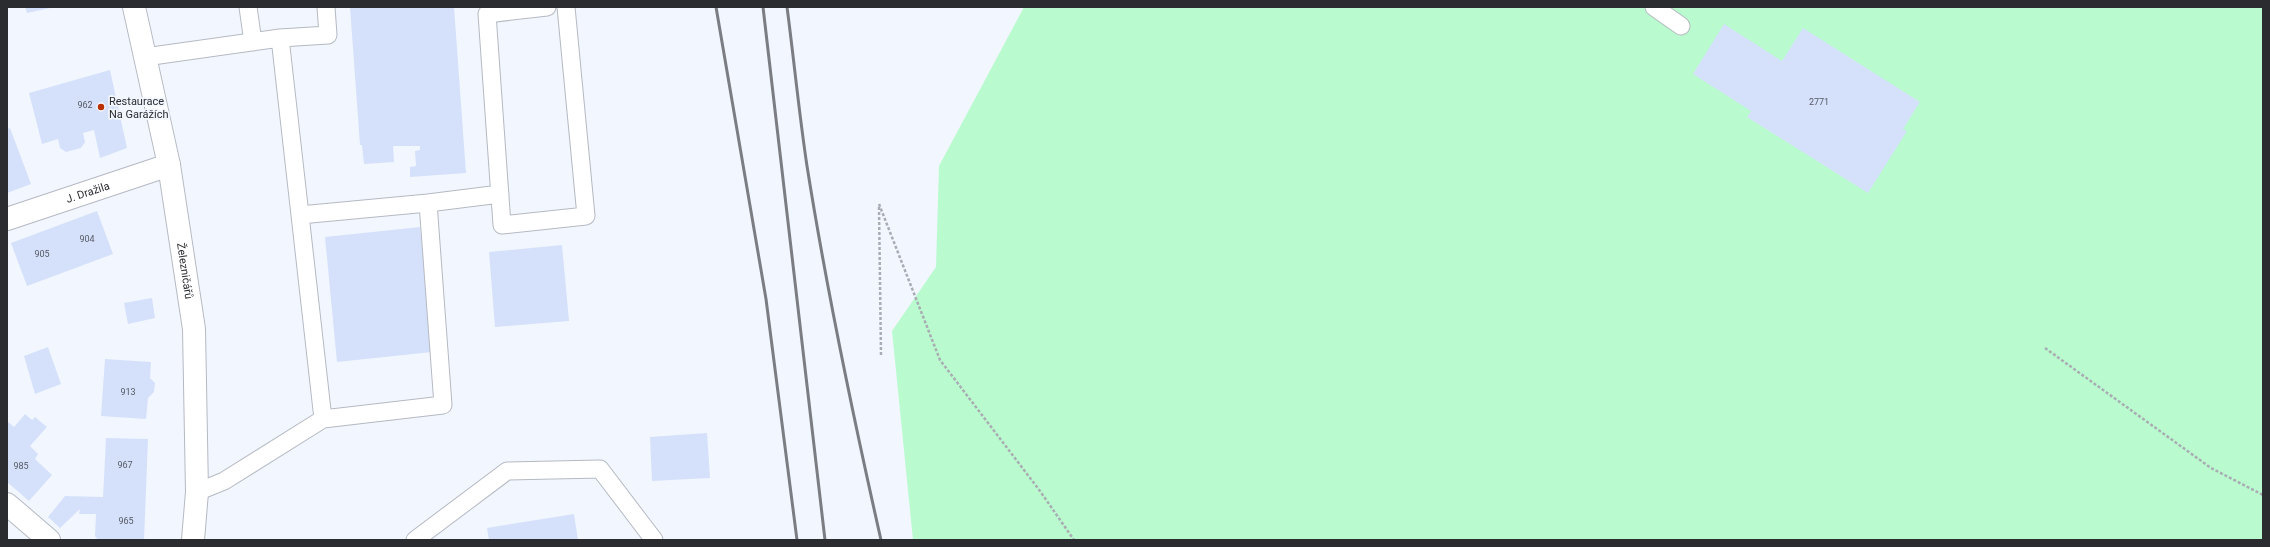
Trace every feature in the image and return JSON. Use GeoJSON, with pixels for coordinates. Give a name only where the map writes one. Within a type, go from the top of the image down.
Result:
{"type":"FeatureCollection","features":[{"type":"Feature","properties":{"kind":"street","name":"Železničářů"},"geometry":{"type":"LineString","coordinates":[[134,7],[168,165],[194,329],[197,492],[193,540]]}},
{"type":"Feature","properties":{"kind":"street","name":"J. Dražila"},"geometry":{"type":"LineString","coordinates":[[7,219],[168,165]]}},
{"type":"Feature","properties":{"kind":"street"},"geometry":{"type":"LineString","coordinates":[[7,504],[49,540]]}},
{"type":"Feature","properties":{"kind":"lane"},"geometry":{"type":"LineString","coordinates":[[248,7],[253,42]]}},
{"type":"Feature","properties":{"kind":"lane"},"geometry":{"type":"LineString","coordinates":[[145,57],[280,38],[328,35],[326,7]]}},
{"type":"Feature","properties":{"kind":"lane"},"geometry":{"type":"LineString","coordinates":[[547,7],[487,14],[502,225],[586,216],[566,7]]}},
{"type":"Feature","properties":{"kind":"lane"},"geometry":{"type":"LineString","coordinates":[[1654,7],[1681,26]]}},
{"type":"Feature","properties":{"kind":"lane"},"geometry":{"type":"LineString","coordinates":[[280,38],[323,419]]}},
{"type":"Feature","properties":{"kind":"lane"},"geometry":{"type":"LineString","coordinates":[[300,215],[428,203],[500,194]]}},
{"type":"Feature","properties":{"kind":"lane"},"geometry":{"type":"LineString","coordinates":[[197,492],[224,481],[323,419],[443,405],[428,203]]}},
{"type":"Feature","properties":{"kind":"lane"},"geometry":{"type":"LineString","coordinates":[[415,540],[508,471],[600,469],[654,540]]}},
{"type":"Feature","properties":{"kind":"path"},"geometry":{"type":"LineString","coordinates":[[881,355],[879,204],[940,360],[1040,491],[1074,540]]}},
{"type":"Feature","properties":{"kind":"path"},"geometry":{"type":"LineString","coordinates":[[2045,348],[2211,468],[2263,495]]}},
{"type":"Feature","properties":{"kind":"green space"},"geometry":{"type":"Polygon","coordinates":[[[1024,7],[2263,7],[2263,540],[913,540],[892,331],[936,267],[939,166],[1024,7]]]}},
{"type":"Feature","properties":{"kind":"building"},"geometry":{"type":"Polygon","coordinates":[[[25,7],[50,7],[50,8],[27,13],[25,7]]]}},
{"type":"Feature","properties":{"kind":"building"},"geometry":{"type":"Polygon","coordinates":[[[350,7],[454,7],[466,173],[410,177],[410,167],[416,166],[415,151],[420,150],[420,146],[393,146],[394,162],[364,164],[362,145],[360,145],[350,7]]]}},
{"type":"Feature","properties":{"kind":"building"},"geometry":{"type":"Polygon","coordinates":[[[1724,24],[1782,61],[1803,28],[1920,102],[1903,129],[1907,131],[1868,193],[1747,117],[1751,111],[1693,74],[1724,24]]]}},
{"type":"Feature","properties":{"kind":"building"},"geometry":{"type":"Polygon","coordinates":[[[110,70],[127,148],[100,158],[94,130],[83,133],[85,142],[81,148],[66,152],[60,148],[58,139],[42,144],[29,93],[110,70]]]}},
{"type":"Feature","properties":{"kind":"building"},"geometry":{"type":"Polygon","coordinates":[[[10,128],[31,184],[7,193],[7,129],[10,128]]]}},
{"type":"Feature","properties":{"kind":"building"},"geometry":{"type":"Polygon","coordinates":[[[97,211],[113,254],[27,286],[11,243],[97,211]]]}},
{"type":"Feature","properties":{"kind":"building"},"geometry":{"type":"Polygon","coordinates":[[[420,227],[432,352],[337,362],[325,237],[420,227]]]}},
{"type":"Feature","properties":{"kind":"building"},"geometry":{"type":"Polygon","coordinates":[[[562,245],[569,321],[495,327],[489,252],[562,245]]]}},
{"type":"Feature","properties":{"kind":"building"},"geometry":{"type":"Polygon","coordinates":[[[152,298],[155,318],[128,324],[124,303],[152,298]]]}},
{"type":"Feature","properties":{"kind":"building"},"geometry":{"type":"Polygon","coordinates":[[[48,347],[61,384],[35,394],[24,356],[48,347]]]}},
{"type":"Feature","properties":{"kind":"building"},"geometry":{"type":"Polygon","coordinates":[[[105,359],[151,362],[150,378],[155,383],[154,392],[148,398],[146,419],[101,416],[105,359]]]}},
{"type":"Feature","properties":{"kind":"building"},"geometry":{"type":"Polygon","coordinates":[[[25,414],[32,420],[35,417],[47,427],[30,446],[38,454],[35,459],[52,475],[29,501],[7,482],[7,421],[14,427],[25,414]]]}},
{"type":"Feature","properties":{"kind":"building"},"geometry":{"type":"Polygon","coordinates":[[[707,433],[710,478],[652,481],[650,437],[707,433]]]}},
{"type":"Feature","properties":{"kind":"building"},"geometry":{"type":"Polygon","coordinates":[[[106,438],[148,439],[144,540],[98,540],[95,536],[96,514],[79,514],[80,509],[60,528],[48,517],[65,496],[103,497],[106,438]]]}},
{"type":"Feature","properties":{"kind":"building"},"geometry":{"type":"Polygon","coordinates":[[[574,514],[578,540],[489,540],[487,528],[574,514]]]}},
{"type":"Feature","properties":{"kind":"railway"},"geometry":{"type":"LineString","coordinates":[[716,7],[766,299],[797,540]]}},
{"type":"Feature","properties":{"kind":"railway"},"geometry":{"type":"LineString","coordinates":[[763,7],[825,540]]}},
{"type":"Feature","properties":{"kind":"railway"},"geometry":{"type":"LineString","coordinates":[[787,7],[804,146],[823,260],[860,447],[881,540]]}},
{"type":"Feature","properties":{"kind":"place","name":"Restaurace Na Garážích"},"geometry":{"type":"Point","coordinates":[101,107]}}]}
